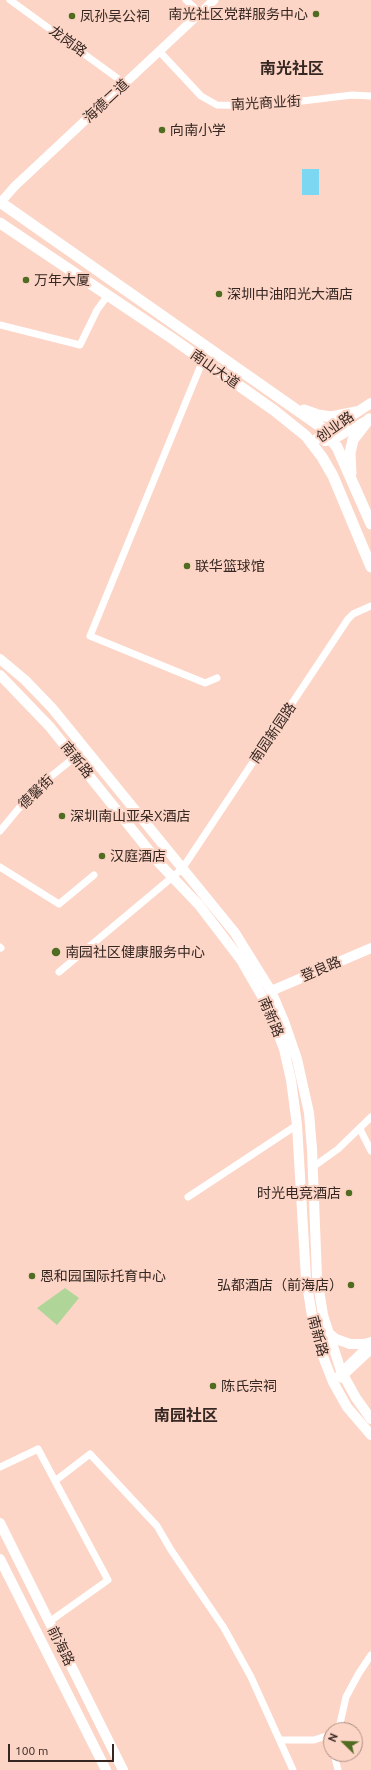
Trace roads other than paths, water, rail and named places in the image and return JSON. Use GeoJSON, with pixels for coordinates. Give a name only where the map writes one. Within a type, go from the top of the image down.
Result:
{"type":"FeatureCollection","features":[{"type":"Feature","properties":{"kind":"main road","name":"南山大道"},"geometry":{"type":"LineString","coordinates":[[0,203],[282,399],[329,436],[371,524]]}},
{"type":"Feature","properties":{"kind":"main road","name":"南山大道"},"geometry":{"type":"LineString","coordinates":[[0,223],[108,295],[276,411],[312,442],[333,476],[371,567]]}},
{"type":"Feature","properties":{"kind":"main road"},"geometry":{"type":"LineString","coordinates":[[282,399],[309,412],[324,416],[339,416],[356,412]]}},
{"type":"Feature","properties":{"kind":"main road","name":"创业路"},"geometry":{"type":"LineString","coordinates":[[329,436],[356,412],[371,403]]}},
{"type":"Feature","properties":{"kind":"main road"},"geometry":{"type":"LineString","coordinates":[[352,482],[350,461],[351,446],[357,434],[370,418]]}},
{"type":"Feature","properties":{"kind":"main road","name":"创业路"},"geometry":{"type":"LineString","coordinates":[[312,442],[370,418]]}},
{"type":"Feature","properties":{"kind":"main road","name":"南新路"},"geometry":{"type":"LineString","coordinates":[[0,659],[25,680],[52,708],[235,933],[271,991],[292,1041],[302,1077],[309,1119],[313,1167],[317,1277],[327,1332],[342,1374],[371,1419]]}},
{"type":"Feature","properties":{"kind":"main road","name":"南新路"},"geometry":{"type":"LineString","coordinates":[[0,676],[39,714],[225,938],[255,982],[267,1005],[284,1049],[291,1080],[297,1125],[306,1279],[309,1302],[318,1342],[333,1382],[347,1407],[371,1435]]}},
{"type":"Feature","properties":{"kind":"main road","name":"登良路"},"geometry":{"type":"LineString","coordinates":[[271,991],[371,948]]}},
{"type":"Feature","properties":{"kind":"main road"},"geometry":{"type":"LineString","coordinates":[[306,1279],[317,1277]]}},
{"type":"Feature","properties":{"kind":"main road"},"geometry":{"type":"LineString","coordinates":[[327,1332],[350,1344],[364,1344],[371,1342]]}},
{"type":"Feature","properties":{"kind":"main road","name":"前海路"},"geometry":{"type":"LineString","coordinates":[[0,1523],[122,1770]]}},
{"type":"Feature","properties":{"kind":"main road","name":"前海路"},"geometry":{"type":"LineString","coordinates":[[0,1559],[106,1770]]}},
{"type":"Feature","properties":{"kind":"street","name":"龙岗路"},"geometry":{"type":"LineString","coordinates":[[10,0],[124,83]]}},
{"type":"Feature","properties":{"kind":"street"},"geometry":{"type":"LineString","coordinates":[[186,0],[200,13]]}},
{"type":"Feature","properties":{"kind":"street","name":"海德二道"},"geometry":{"type":"LineString","coordinates":[[0,203],[15,186],[214,0]]}},
{"type":"Feature","properties":{"kind":"street","name":"南光商业街"},"geometry":{"type":"LineString","coordinates":[[159,51],[201,96],[217,105],[262,106],[352,95],[371,96]]}},
{"type":"Feature","properties":{"kind":"street"},"geometry":{"type":"LineString","coordinates":[[0,325],[80,345],[97,310],[108,295]]}},
{"type":"Feature","properties":{"kind":"street"},"geometry":{"type":"LineString","coordinates":[[203,360],[90,636],[204,683],[217,678]]}},
{"type":"Feature","properties":{"kind":"street","name":"南园新园路"},"geometry":{"type":"LineString","coordinates":[[59,972],[182,869],[348,619],[353,614],[371,606]]}},
{"type":"Feature","properties":{"kind":"street","name":"德馨街"},"geometry":{"type":"LineString","coordinates":[[0,831],[34,790],[75,758]]}},
{"type":"Feature","properties":{"kind":"street"},"geometry":{"type":"LineString","coordinates":[[0,867],[59,904],[94,875]]}},
{"type":"Feature","properties":{"kind":"street"},"geometry":{"type":"LineString","coordinates":[[313,1167],[330,1156],[371,1117]]}},
{"type":"Feature","properties":{"kind":"street"},"geometry":{"type":"LineString","coordinates":[[188,1197],[297,1125]]}},
{"type":"Feature","properties":{"kind":"street"},"geometry":{"type":"LineString","coordinates":[[360,1129],[371,1151]]}},
{"type":"Feature","properties":{"kind":"street"},"geometry":{"type":"LineString","coordinates":[[342,1374],[371,1342]]}},
{"type":"Feature","properties":{"kind":"street"},"geometry":{"type":"LineString","coordinates":[[333,1382],[371,1351]]}},
{"type":"Feature","properties":{"kind":"street"},"geometry":{"type":"LineString","coordinates":[[0,1467],[38,1449],[108,1580],[49,1622]]}},
{"type":"Feature","properties":{"kind":"street"},"geometry":{"type":"LineString","coordinates":[[55,1481],[90,1454],[157,1526],[171,1550],[224,1628],[251,1677],[293,1770]]}},
{"type":"Feature","properties":{"kind":"street"},"geometry":{"type":"LineString","coordinates":[[340,1722],[346,1697],[371,1655]]}},
{"type":"Feature","properties":{"kind":"street"},"geometry":{"type":"LineString","coordinates":[[280,1740],[314,1740],[323,1738]]}},
{"type":"Feature","properties":{"kind":"water"},"geometry":{"type":"Polygon","coordinates":[[[302,169],[319,169],[319,195],[302,195],[302,169]]]}},
{"type":"Feature","properties":{"kind":"place","name":"南光社区党群服务中心"},"geometry":{"type":"Point","coordinates":[316,14]}},
{"type":"Feature","properties":{"kind":"place","name":"凤孙吴公祠"},"geometry":{"type":"Point","coordinates":[72,16]}},
{"type":"Feature","properties":{"kind":"place","name":"向南小学"},"geometry":{"type":"Point","coordinates":[162,130]}},
{"type":"Feature","properties":{"kind":"place","name":"万年大厦"},"geometry":{"type":"Point","coordinates":[26,280]}},
{"type":"Feature","properties":{"kind":"place","name":"深圳中油阳光大酒店"},"geometry":{"type":"Point","coordinates":[219,294]}},
{"type":"Feature","properties":{"kind":"place","name":"联华篮球馆"},"geometry":{"type":"Point","coordinates":[187,566]}},
{"type":"Feature","properties":{"kind":"place","name":"深圳南山亚朵X酒店"},"geometry":{"type":"Point","coordinates":[62,816]}},
{"type":"Feature","properties":{"kind":"place","name":"汉庭酒店"},"geometry":{"type":"Point","coordinates":[102,856]}},
{"type":"Feature","properties":{"kind":"place","name":"南园社区健康服务中心"},"geometry":{"type":"Point","coordinates":[56,952]}},
{"type":"Feature","properties":{"kind":"place","name":"时光电竞酒店"},"geometry":{"type":"Point","coordinates":[349,1193]}},
{"type":"Feature","properties":{"kind":"place","name":"恩和园国际托育中心"},"geometry":{"type":"Point","coordinates":[32,1276]}},
{"type":"Feature","properties":{"kind":"place","name":"弘都酒店（前海店）"},"geometry":{"type":"Point","coordinates":[351,1285]}},
{"type":"Feature","properties":{"kind":"place","name":"陈氏宗祠"},"geometry":{"type":"Point","coordinates":[213,1386]}},
{"type":"Feature","properties":{"kind":"district","name":"南光社区"},"geometry":{"type":"Point","coordinates":[292,69]}},
{"type":"Feature","properties":{"kind":"district","name":"南园社区"},"geometry":{"type":"Point","coordinates":[186,1416]}}]}
